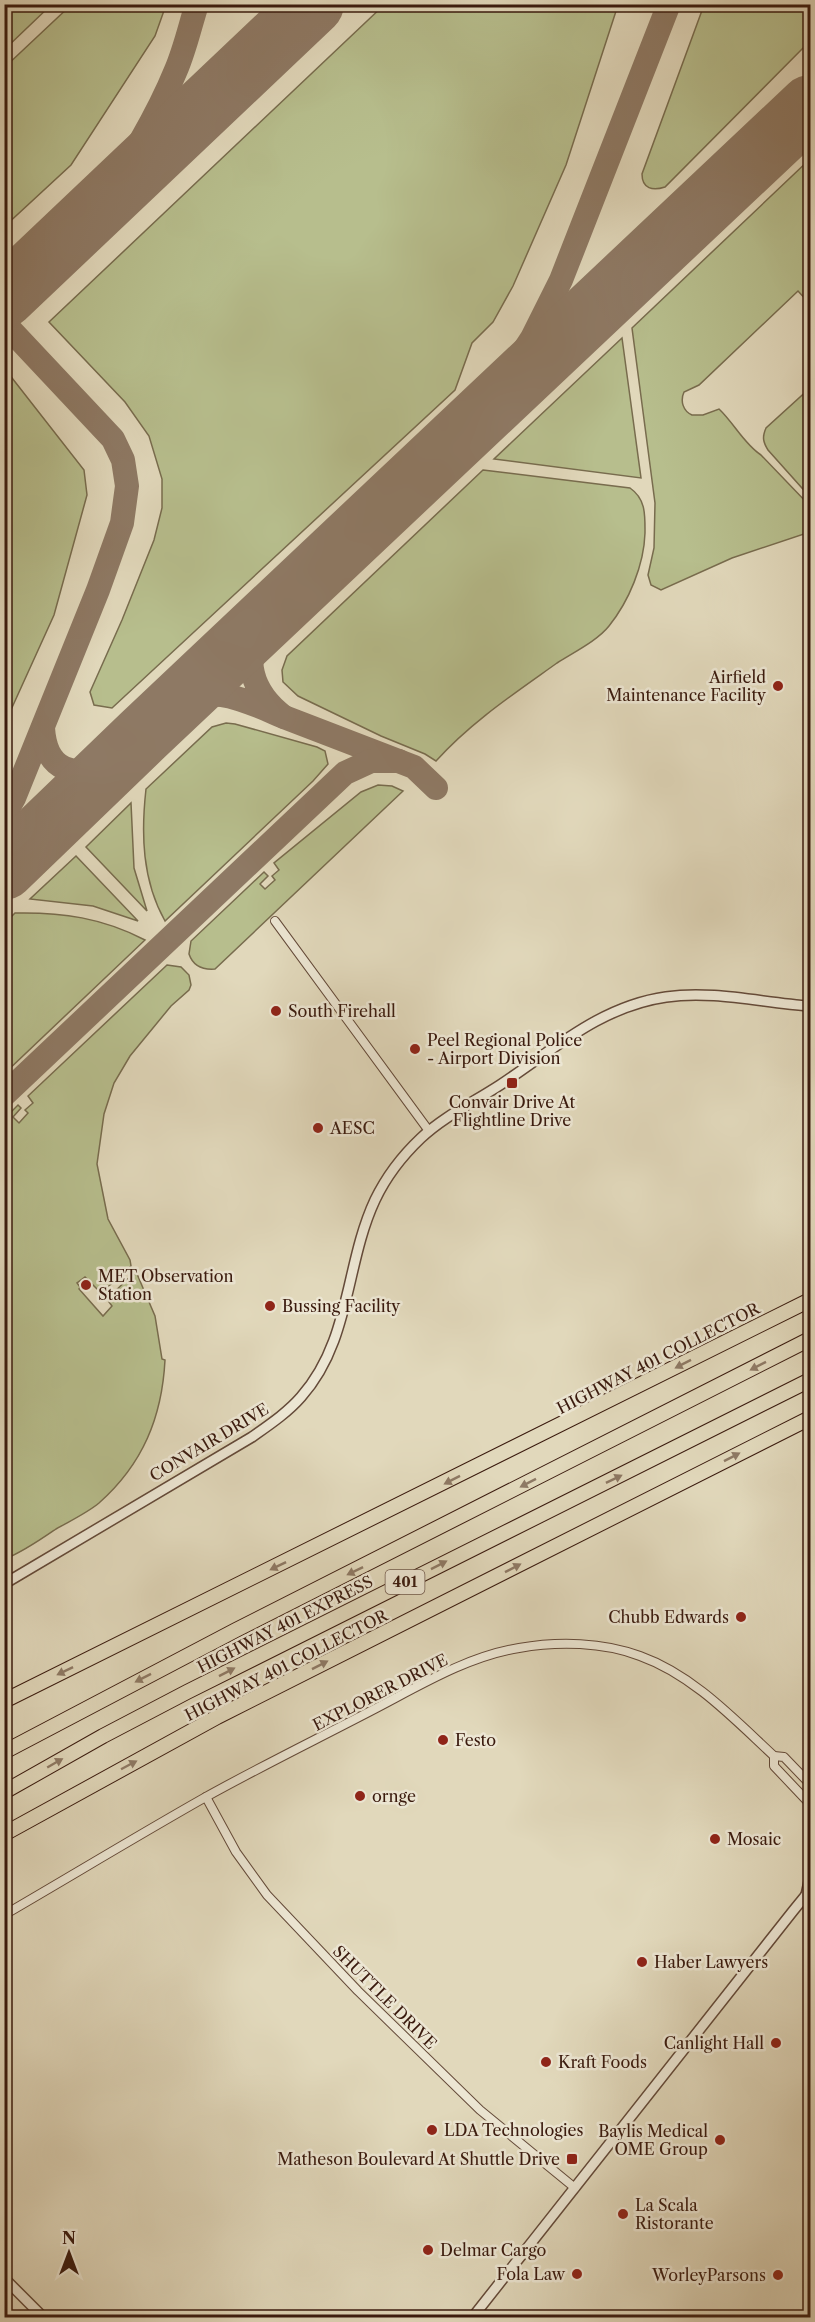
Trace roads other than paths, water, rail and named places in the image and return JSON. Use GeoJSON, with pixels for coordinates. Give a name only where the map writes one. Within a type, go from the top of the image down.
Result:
{"type":"FeatureCollection","features":[{"type":"Feature","properties":{"kind":"highway","name":"HIGHWAY 401 COLLECTOR"},"geometry":{"type":"LineString","coordinates":[[4,1701],[810,1300]]}},
{"type":"Feature","properties":{"kind":"highway","name":"HIGHWAY 401 EXPRESS"},"geometry":{"type":"LineString","coordinates":[[4,1752],[236,1630],[810,1340]]}},
{"type":"Feature","properties":{"kind":"highway","name":"HIGHWAY 401 EXPRESS"},"geometry":{"type":"LineString","coordinates":[[4,1792],[187,1692],[810,1380]]}},
{"type":"Feature","properties":{"kind":"highway","name":"HIGHWAY 401 COLLECTOR"},"geometry":{"type":"LineString","coordinates":[[4,1834],[217,1717],[810,1418]]}},
{"type":"Feature","properties":{"kind":"street"},"geometry":{"type":"LineString","coordinates":[[275,921],[429,1131]]}},
{"type":"Feature","properties":{"kind":"street","name":"CONVAIR DRIVE"},"geometry":{"type":"LineString","coordinates":[[4,1584],[252,1437],[286,1412],[302,1396],[324,1366],[336,1337],[366,1222],[376,1198],[388,1176],[429,1131],[587,1025],[625,1006],[652,999],[683,995],[810,1006]]}},
{"type":"Feature","properties":{"kind":"street","name":"EXPLORER DRIVE"},"geometry":{"type":"LineString","coordinates":[[4,1915],[206,1797],[450,1671],[484,1656],[518,1648],[548,1644],[606,1648],[640,1656],[671,1671],[703,1692],[774,1756],[784,1757],[810,1784]]}},
{"type":"Feature","properties":{"kind":"street","name":"EXPLORER DRIVE"},"geometry":{"type":"LineString","coordinates":[[774,1756],[774,1766],[810,1804]]}},
{"type":"Feature","properties":{"kind":"street","name":"SHUTTLE DRIVE"},"geometry":{"type":"LineString","coordinates":[[206,1797],[236,1852],[267,1896],[358,1991],[480,2110],[575,2188]]}},
{"type":"Feature","properties":{"kind":"street"},"geometry":{"type":"LineString","coordinates":[[472,2318],[808,1894],[810,1877]]}},
{"type":"Feature","properties":{"kind":"street"},"geometry":{"type":"LineString","coordinates":[[4,2278],[44,2318]]}},
{"type":"Feature","properties":{"kind":"place","name":"Airfield Maintenance Facility"},"geometry":{"type":"Point","coordinates":[778,686]}},
{"type":"Feature","properties":{"kind":"place","name":"South Firehall"},"geometry":{"type":"Point","coordinates":[276,1011]}},
{"type":"Feature","properties":{"kind":"place","name":"Peel Regional Police - Airport Division"},"geometry":{"type":"Point","coordinates":[415,1049]}},
{"type":"Feature","properties":{"kind":"place","name":"Convair Drive At Flightline Drive"},"geometry":{"type":"Point","coordinates":[512,1083]}},
{"type":"Feature","properties":{"kind":"place","name":"AESC"},"geometry":{"type":"Point","coordinates":[318,1128]}},
{"type":"Feature","properties":{"kind":"place","name":"MET Observation Station"},"geometry":{"type":"Point","coordinates":[86,1285]}},
{"type":"Feature","properties":{"kind":"place","name":"Bussing Facility"},"geometry":{"type":"Point","coordinates":[270,1306]}},
{"type":"Feature","properties":{"kind":"place","name":"Chubb Edwards"},"geometry":{"type":"Point","coordinates":[741,1617]}},
{"type":"Feature","properties":{"kind":"place","name":"Festo"},"geometry":{"type":"Point","coordinates":[443,1740]}},
{"type":"Feature","properties":{"kind":"place","name":"ornge"},"geometry":{"type":"Point","coordinates":[360,1796]}},
{"type":"Feature","properties":{"kind":"place","name":"Mosaic"},"geometry":{"type":"Point","coordinates":[715,1839]}},
{"type":"Feature","properties":{"kind":"place","name":"Haber Lawyers"},"geometry":{"type":"Point","coordinates":[642,1962]}},
{"type":"Feature","properties":{"kind":"place","name":"Canlight Hall"},"geometry":{"type":"Point","coordinates":[776,2043]}},
{"type":"Feature","properties":{"kind":"place","name":"Kraft Foods"},"geometry":{"type":"Point","coordinates":[546,2062]}},
{"type":"Feature","properties":{"kind":"place","name":"LDA Technologies"},"geometry":{"type":"Point","coordinates":[432,2130]}},
{"type":"Feature","properties":{"kind":"place","name":"Baylis Medical OME Group"},"geometry":{"type":"Point","coordinates":[720,2140]}},
{"type":"Feature","properties":{"kind":"place","name":"Matheson Boulevard At Shuttle Drive"},"geometry":{"type":"Point","coordinates":[572,2159]}},
{"type":"Feature","properties":{"kind":"place","name":"La Scala Ristorante"},"geometry":{"type":"Point","coordinates":[623,2214]}},
{"type":"Feature","properties":{"kind":"place","name":"Delmar Cargo"},"geometry":{"type":"Point","coordinates":[428,2250]}},
{"type":"Feature","properties":{"kind":"place","name":"Fola Law"},"geometry":{"type":"Point","coordinates":[577,2274]}},
{"type":"Feature","properties":{"kind":"place","name":"WorleyParsons"},"geometry":{"type":"Point","coordinates":[778,2275]}}]}
